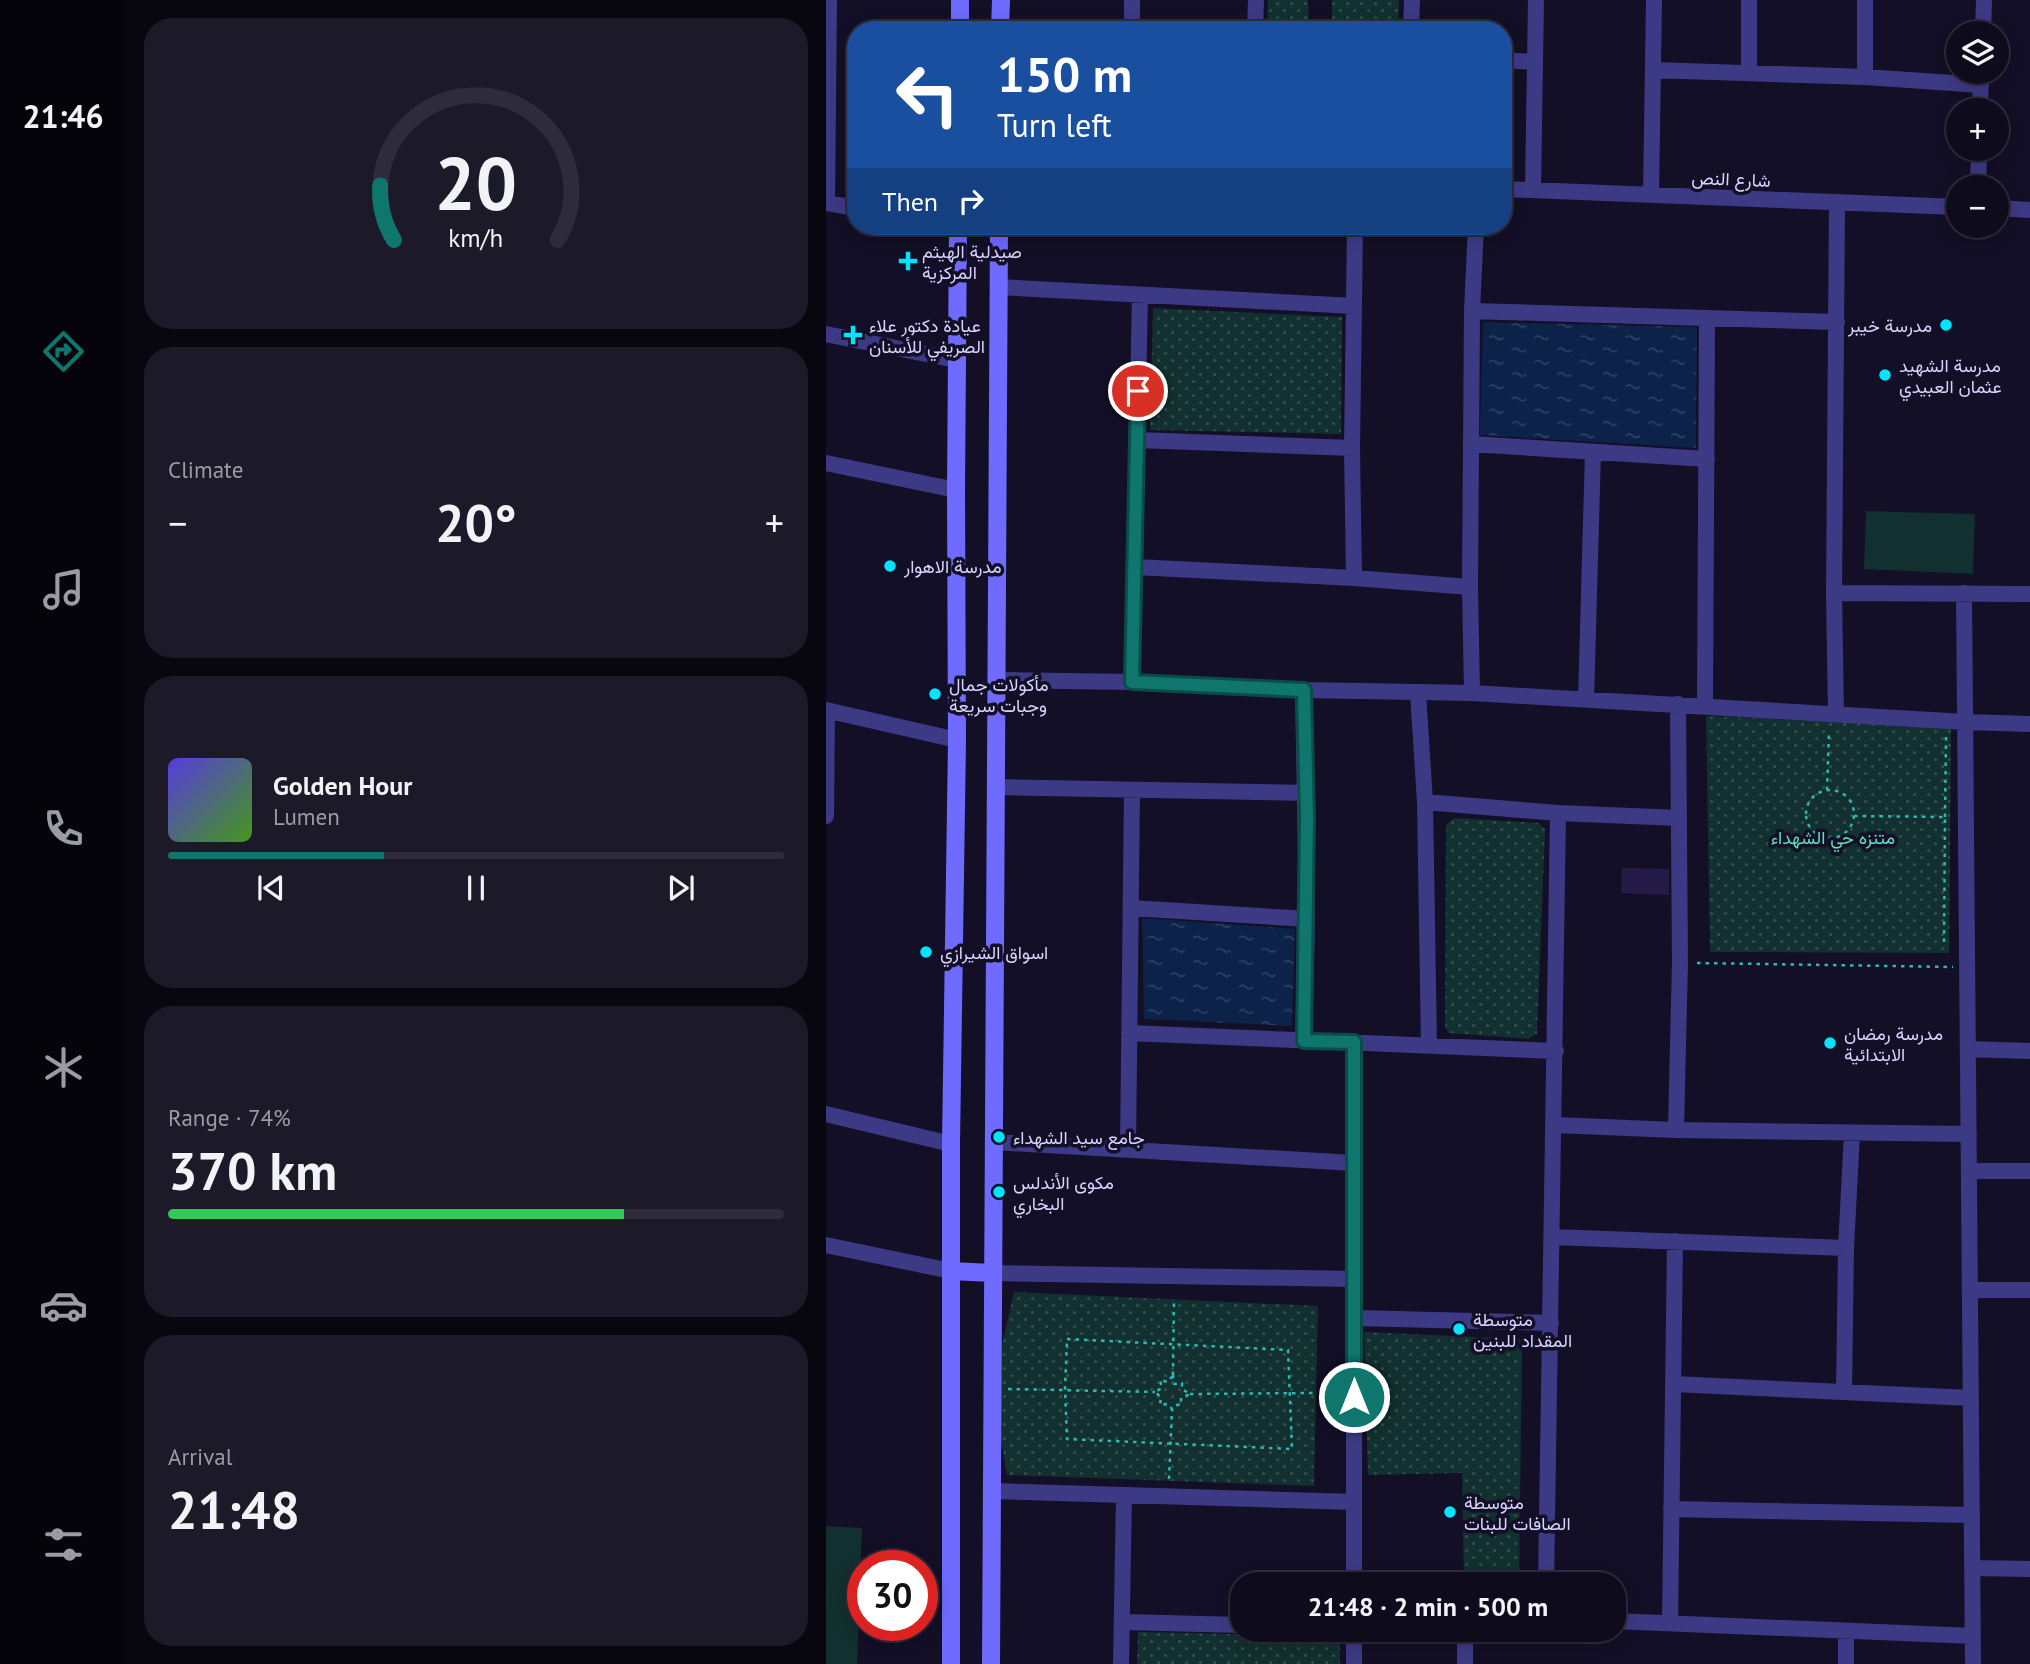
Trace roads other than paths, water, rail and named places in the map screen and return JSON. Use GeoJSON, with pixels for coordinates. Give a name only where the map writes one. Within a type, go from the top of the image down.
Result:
{"type":"FeatureCollection","features":[{"type":"Feature","properties":{"kind":"main road"},"geometry":{"type":"LineString","coordinates":[[960,0],[960,21]]}},
{"type":"Feature","properties":{"kind":"main road"},"geometry":{"type":"LineString","coordinates":[[1000,21],[1001,0]]}},
{"type":"Feature","properties":{"kind":"main road"},"geometry":{"type":"LineString","coordinates":[[951,1664],[951,1144],[957,740],[955,235]]}},
{"type":"Feature","properties":{"kind":"main road"},"geometry":{"type":"LineString","coordinates":[[991,1664],[999,235]]}},
{"type":"Feature","properties":{"kind":"main road"},"geometry":{"type":"LineString","coordinates":[[951,1271],[992,1273]]}},
{"type":"Feature","properties":{"kind":"street"},"geometry":{"type":"LineString","coordinates":[[829,0],[827,203],[847,206]]}},
{"type":"Feature","properties":{"kind":"street"},"geometry":{"type":"LineString","coordinates":[[1132,0],[1132,21]]}},
{"type":"Feature","properties":{"kind":"street"},"geometry":{"type":"LineString","coordinates":[[1255,21],[1256,0]]}},
{"type":"Feature","properties":{"kind":"street"},"geometry":{"type":"LineString","coordinates":[[1411,21],[1412,0]]}},
{"type":"Feature","properties":{"kind":"street"},"geometry":{"type":"LineString","coordinates":[[1534,190],[1536,0]]}},
{"type":"Feature","properties":{"kind":"street"},"geometry":{"type":"LineString","coordinates":[[1651,195],[1654,0]]}},
{"type":"Feature","properties":{"kind":"street"},"geometry":{"type":"LineString","coordinates":[[1749,0],[1749,73]]}},
{"type":"Feature","properties":{"kind":"street"},"geometry":{"type":"LineString","coordinates":[[1865,0],[1865,77]]}},
{"type":"Feature","properties":{"kind":"street"},"geometry":{"type":"LineString","coordinates":[[1983,21],[1984,0]]}},
{"type":"Feature","properties":{"kind":"street"},"geometry":{"type":"LineString","coordinates":[[1512,61],[1535,62]]}},
{"type":"Feature","properties":{"kind":"street"},"geometry":{"type":"LineString","coordinates":[[1653,70],[1946,78]]}},
{"type":"Feature","properties":{"kind":"street","name":"شارع النص"},"geometry":{"type":"LineString","coordinates":[[1512,189],[1946,207]]}},
{"type":"Feature","properties":{"kind":"street"},"geometry":{"type":"LineString","coordinates":[[1833,714],[1837,203]]}},
{"type":"Feature","properties":{"kind":"street"},"geometry":{"type":"LineString","coordinates":[[2009,209],[2030,210]]}},
{"type":"Feature","properties":{"kind":"street"},"geometry":{"type":"LineString","coordinates":[[1354,578],[1352,448],[1355,235]]}},
{"type":"Feature","properties":{"kind":"street"},"geometry":{"type":"LineString","coordinates":[[1472,693],[1472,311],[1476,235]]}},
{"type":"Feature","properties":{"kind":"street"},"geometry":{"type":"LineString","coordinates":[[998,287],[1354,306]]}},
{"type":"Feature","properties":{"kind":"street"},"geometry":{"type":"LineString","coordinates":[[1132,682],[1140,295]]}},
{"type":"Feature","properties":{"kind":"street"},"geometry":{"type":"LineString","coordinates":[[1472,311],[1837,322]]}},
{"type":"Feature","properties":{"kind":"street"},"geometry":{"type":"LineString","coordinates":[[1705,706],[1707,318]]}},
{"type":"Feature","properties":{"kind":"street"},"geometry":{"type":"LineString","coordinates":[[826,334],[956,360]]}},
{"type":"Feature","properties":{"kind":"street"},"geometry":{"type":"LineString","coordinates":[[1138,440],[1352,448]]}},
{"type":"Feature","properties":{"kind":"street"},"geometry":{"type":"LineString","coordinates":[[1471,444],[1707,459]]}},
{"type":"Feature","properties":{"kind":"street"},"geometry":{"type":"LineString","coordinates":[[1586,700],[1593,452]]}},
{"type":"Feature","properties":{"kind":"street"},"geometry":{"type":"LineString","coordinates":[[826,463],[956,490]]}},
{"type":"Feature","properties":{"kind":"street"},"geometry":{"type":"LineString","coordinates":[[1135,567],[1470,587]]}},
{"type":"Feature","properties":{"kind":"street"},"geometry":{"type":"LineString","coordinates":[[1834,593],[2030,594]]}},
{"type":"Feature","properties":{"kind":"street"},"geometry":{"type":"LineString","coordinates":[[1964,593],[1973,1664]]}},
{"type":"Feature","properties":{"kind":"street"},"geometry":{"type":"LineString","coordinates":[[997,680],[1132,682],[1418,694],[1472,693],[2030,724]]}},
{"type":"Feature","properties":{"kind":"street"},"geometry":{"type":"LineString","coordinates":[[1304,690],[1307,793],[1304,1041]]}},
{"type":"Feature","properties":{"kind":"street"},"geometry":{"type":"LineString","coordinates":[[1418,694],[1425,802],[1429,1045]]}},
{"type":"Feature","properties":{"kind":"street"},"geometry":{"type":"LineString","coordinates":[[1676,1130],[1680,962],[1678,704]]}},
{"type":"Feature","properties":{"kind":"street"},"geometry":{"type":"LineString","coordinates":[[826,816],[827,711],[957,740]]}},
{"type":"Feature","properties":{"kind":"street"},"geometry":{"type":"LineString","coordinates":[[996,787],[1307,793]]}},
{"type":"Feature","properties":{"kind":"street"},"geometry":{"type":"LineString","coordinates":[[1128,1150],[1132,790]]}},
{"type":"Feature","properties":{"kind":"street"},"geometry":{"type":"LineString","coordinates":[[1425,802],[1558,813],[1678,818]]}},
{"type":"Feature","properties":{"kind":"street"},"geometry":{"type":"LineString","coordinates":[[1546,1572],[1558,813]]}},
{"type":"Feature","properties":{"kind":"street"},"geometry":{"type":"LineString","coordinates":[[1131,908],[1307,919]]}},
{"type":"Feature","properties":{"kind":"street"},"geometry":{"type":"LineString","coordinates":[[1129,1033],[1556,1051]]}},
{"type":"Feature","properties":{"kind":"street"},"geometry":{"type":"LineString","coordinates":[[1354,1042],[1354,1572]]}},
{"type":"Feature","properties":{"kind":"street"},"geometry":{"type":"LineString","coordinates":[[1968,1049],[2030,1051]]}},
{"type":"Feature","properties":{"kind":"street"},"geometry":{"type":"LineString","coordinates":[[826,1114],[951,1144]]}},
{"type":"Feature","properties":{"kind":"street"},"geometry":{"type":"LineString","coordinates":[[1555,1125],[1676,1130],[1969,1134]]}},
{"type":"Feature","properties":{"kind":"street"},"geometry":{"type":"LineString","coordinates":[[1844,1392],[1846,1248],[1852,1133]]}},
{"type":"Feature","properties":{"kind":"street"},"geometry":{"type":"LineString","coordinates":[[994,1142],[1354,1163]]}},
{"type":"Feature","properties":{"kind":"street"},"geometry":{"type":"LineString","coordinates":[[1969,1171],[2030,1171]]}},
{"type":"Feature","properties":{"kind":"street"},"geometry":{"type":"LineString","coordinates":[[1552,1237],[1846,1248]]}},
{"type":"Feature","properties":{"kind":"street"},"geometry":{"type":"LineString","coordinates":[[1670,1623],[1675,1241]]}},
{"type":"Feature","properties":{"kind":"street"},"geometry":{"type":"LineString","coordinates":[[826,1245],[951,1271]]}},
{"type":"Feature","properties":{"kind":"street"},"geometry":{"type":"LineString","coordinates":[[992,1273],[1354,1279]]}},
{"type":"Feature","properties":{"kind":"street"},"geometry":{"type":"LineString","coordinates":[[1970,1290],[2030,1290]]}},
{"type":"Feature","properties":{"kind":"street"},"geometry":{"type":"LineString","coordinates":[[1354,1318],[1551,1323]]}},
{"type":"Feature","properties":{"kind":"street"},"geometry":{"type":"LineString","coordinates":[[1673,1384],[1971,1398]]}},
{"type":"Feature","properties":{"kind":"street"},"geometry":{"type":"LineString","coordinates":[[992,1491],[1354,1502]]}},
{"type":"Feature","properties":{"kind":"street"},"geometry":{"type":"LineString","coordinates":[[1121,1664],[1124,1495]]}},
{"type":"Feature","properties":{"kind":"street"},"geometry":{"type":"LineString","coordinates":[[1671,1508],[1972,1515]]}},
{"type":"Feature","properties":{"kind":"street"},"geometry":{"type":"LineString","coordinates":[[1973,1568],[2030,1569]]}},
{"type":"Feature","properties":{"kind":"street"},"geometry":{"type":"LineString","coordinates":[[1626,1621],[1973,1636]]}},
{"type":"Feature","properties":{"kind":"street"},"geometry":{"type":"LineString","coordinates":[[1122,1622],[1230,1625]]}},
{"type":"Feature","properties":{"kind":"street"},"geometry":{"type":"LineString","coordinates":[[1846,1631],[1846,1664]]}},
{"type":"Feature","properties":{"kind":"street"},"geometry":{"type":"LineString","coordinates":[[1354,1642],[1354,1664]]}},
{"type":"Feature","properties":{"kind":"street"},"geometry":{"type":"LineString","coordinates":[[1465,1642],[1465,1664]]}},
{"type":"Feature","properties":{"kind":"water"},"geometry":{"type":"Polygon","coordinates":[[[1483,322],[1697,327],[1696,448],[1480,435],[1483,322]]]}},
{"type":"Feature","properties":{"kind":"water"},"geometry":{"type":"Polygon","coordinates":[[[1142,918],[1295,929],[1292,1026],[1144,1019],[1142,918]]]}},
{"type":"Feature","properties":{"kind":"place","name":"صيدلية الهيثم المركزية"},"geometry":{"type":"Point","coordinates":[908,261]}},
{"type":"Feature","properties":{"kind":"place","name":"مدرسة خيبر"},"geometry":{"type":"Point","coordinates":[1946,325]}},
{"type":"Feature","properties":{"kind":"place","name":"عيادة دكتور علاء الصريفي للأسنان"},"geometry":{"type":"Point","coordinates":[853,335]}},
{"type":"Feature","properties":{"kind":"place","name":"مدرسة الشهيد عثمان العبيدي"},"geometry":{"type":"Point","coordinates":[1885,375]}},
{"type":"Feature","properties":{"kind":"place","name":"مدرسة الاهوار"},"geometry":{"type":"Point","coordinates":[890,566]}},
{"type":"Feature","properties":{"kind":"place","name":"مأكولات جمال وجبات سريعة"},"geometry":{"type":"Point","coordinates":[935,694]}},
{"type":"Feature","properties":{"kind":"place","name":"اسواق الشيرازي"},"geometry":{"type":"Point","coordinates":[926,952]}},
{"type":"Feature","properties":{"kind":"place","name":"مدرسة رمضان الابتدائية"},"geometry":{"type":"Point","coordinates":[1830,1043]}},
{"type":"Feature","properties":{"kind":"place","name":"جامع سيد الشهداء"},"geometry":{"type":"Point","coordinates":[999,1137]}},
{"type":"Feature","properties":{"kind":"place","name":"مكوى الأندلس البخاري"},"geometry":{"type":"Point","coordinates":[999,1192]}},
{"type":"Feature","properties":{"kind":"place","name":"متوسطة المقداد للبنين"},"geometry":{"type":"Point","coordinates":[1459,1329]}},
{"type":"Feature","properties":{"kind":"place","name":"متوسطة الصافات للبنات"},"geometry":{"type":"Point","coordinates":[1450,1512]}},
{"type":"Feature","properties":{"kind":"park label","name":"متنزه حي الشهداء"},"geometry":{"type":"Point","coordinates":[1833,837]}}]}
